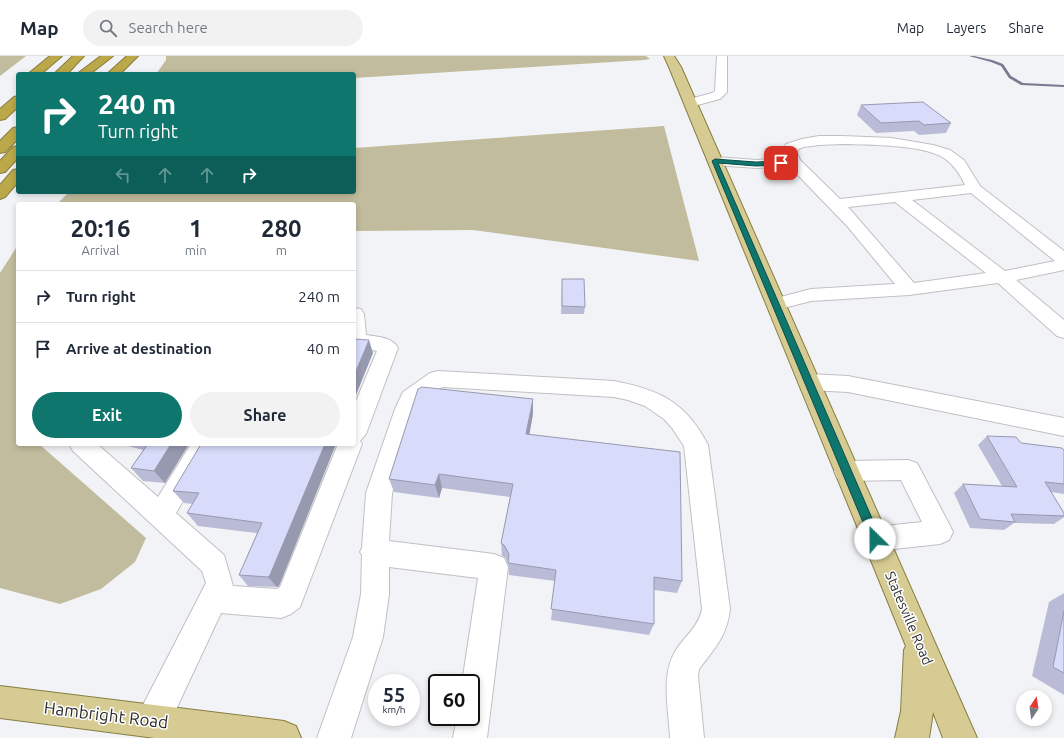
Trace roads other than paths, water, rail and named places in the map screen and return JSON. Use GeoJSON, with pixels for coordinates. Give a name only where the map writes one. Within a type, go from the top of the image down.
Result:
{"type":"FeatureCollection","features":[{"type":"Feature","properties":{"kind":"highway"},"geometry":{"type":"LineString","coordinates":[[37,72],[57,56]]}},
{"type":"Feature","properties":{"kind":"highway"},"geometry":{"type":"LineString","coordinates":[[51,72],[71,56]]}},
{"type":"Feature","properties":{"kind":"highway"},"geometry":{"type":"LineString","coordinates":[[62,72],[79,56]]}},
{"type":"Feature","properties":{"kind":"highway"},"geometry":{"type":"LineString","coordinates":[[86,72],[108,56]]}},
{"type":"Feature","properties":{"kind":"highway"},"geometry":{"type":"LineString","coordinates":[[98,72],[117,56]]}},
{"type":"Feature","properties":{"kind":"highway"},"geometry":{"type":"LineString","coordinates":[[115,72],[133,56]]}},
{"type":"Feature","properties":{"kind":"highway"},"geometry":{"type":"LineString","coordinates":[[0,102],[16,90]]}},
{"type":"Feature","properties":{"kind":"highway"},"geometry":{"type":"LineString","coordinates":[[0,116],[16,102]]}},
{"type":"Feature","properties":{"kind":"highway"},"geometry":{"type":"LineString","coordinates":[[0,133],[16,117]]}},
{"type":"Feature","properties":{"kind":"highway"},"geometry":{"type":"LineString","coordinates":[[0,149],[16,133]]}},
{"type":"Feature","properties":{"kind":"highway"},"geometry":{"type":"LineString","coordinates":[[0,169],[16,152]]}},
{"type":"Feature","properties":{"kind":"highway"},"geometry":{"type":"LineString","coordinates":[[0,194],[16,175]]}},
{"type":"Feature","properties":{"kind":"main road","name":"Statesville Road"},"geometry":{"type":"LineString","coordinates":[[668,56],[690,102],[956,727]]}},
{"type":"Feature","properties":{"kind":"main road"},"geometry":{"type":"LineString","coordinates":[[912,738],[917,711],[920,643]]}},
{"type":"Feature","properties":{"kind":"main road","name":"Hambright Road"},"geometry":{"type":"LineString","coordinates":[[0,702],[284,738]]}},
{"type":"Feature","properties":{"kind":"main road"},"geometry":{"type":"LineString","coordinates":[[956,727],[977,738]]}},
{"type":"Feature","properties":{"kind":"lane"},"geometry":{"type":"LineString","coordinates":[[690,102],[716,96],[721,92],[722,56]]}},
{"type":"Feature","properties":{"kind":"lane"},"geometry":{"type":"LineString","coordinates":[[909,289],[879,251],[836,204],[793,162],[790,153],[791,147],[803,142],[858,139],[918,146],[946,153],[965,170],[974,188],[1064,260]]}},
{"type":"Feature","properties":{"kind":"lane"},"geometry":{"type":"LineString","coordinates":[[715,161],[756,164],[793,162]]}},
{"type":"Feature","properties":{"kind":"lane"},"geometry":{"type":"LineString","coordinates":[[836,204],[974,188]]}},
{"type":"Feature","properties":{"kind":"lane"},"geometry":{"type":"LineString","coordinates":[[898,197],[1002,277],[1064,331]]}},
{"type":"Feature","properties":{"kind":"lane"},"geometry":{"type":"LineString","coordinates":[[776,304],[811,295],[909,289],[1002,277],[1064,265]]}},
{"type":"Feature","properties":{"kind":"lane"},"geometry":{"type":"LineString","coordinates":[[356,331],[357,340],[382,344],[388,348],[356,429]]}},
{"type":"Feature","properties":{"kind":"lane"},"geometry":{"type":"LineString","coordinates":[[334,738],[368,637],[375,594],[374,552],[379,493],[406,409],[411,398],[438,379],[614,390],[638,394],[657,401],[674,414],[688,430],[696,446],[716,609],[714,624],[686,662],[682,676],[687,738]]}},
{"type":"Feature","properties":{"kind":"lane"},"geometry":{"type":"LineString","coordinates":[[809,382],[848,384],[1064,427]]}},
{"type":"Feature","properties":{"kind":"lane"},"geometry":{"type":"LineString","coordinates":[[83,446],[214,564],[220,584],[153,721]]}},
{"type":"Feature","properties":{"kind":"lane"},"geometry":{"type":"LineString","coordinates":[[160,516],[203,446]]}},
{"type":"Feature","properties":{"kind":"lane"},"geometry":{"type":"LineString","coordinates":[[214,598],[281,604],[290,597],[349,446]]}},
{"type":"Feature","properties":{"kind":"lane"},"geometry":{"type":"LineString","coordinates":[[846,471],[908,470],[940,532],[875,539]]}},
{"type":"Feature","properties":{"kind":"lane"},"geometry":{"type":"LineString","coordinates":[[374,552],[494,567],[470,738]]}},
{"type":"Feature","properties":{"kind":"waterway"},"geometry":{"type":"LineString","coordinates":[[970,56],[1002,65],[1010,77],[1022,84],[1064,86]]}}]}
